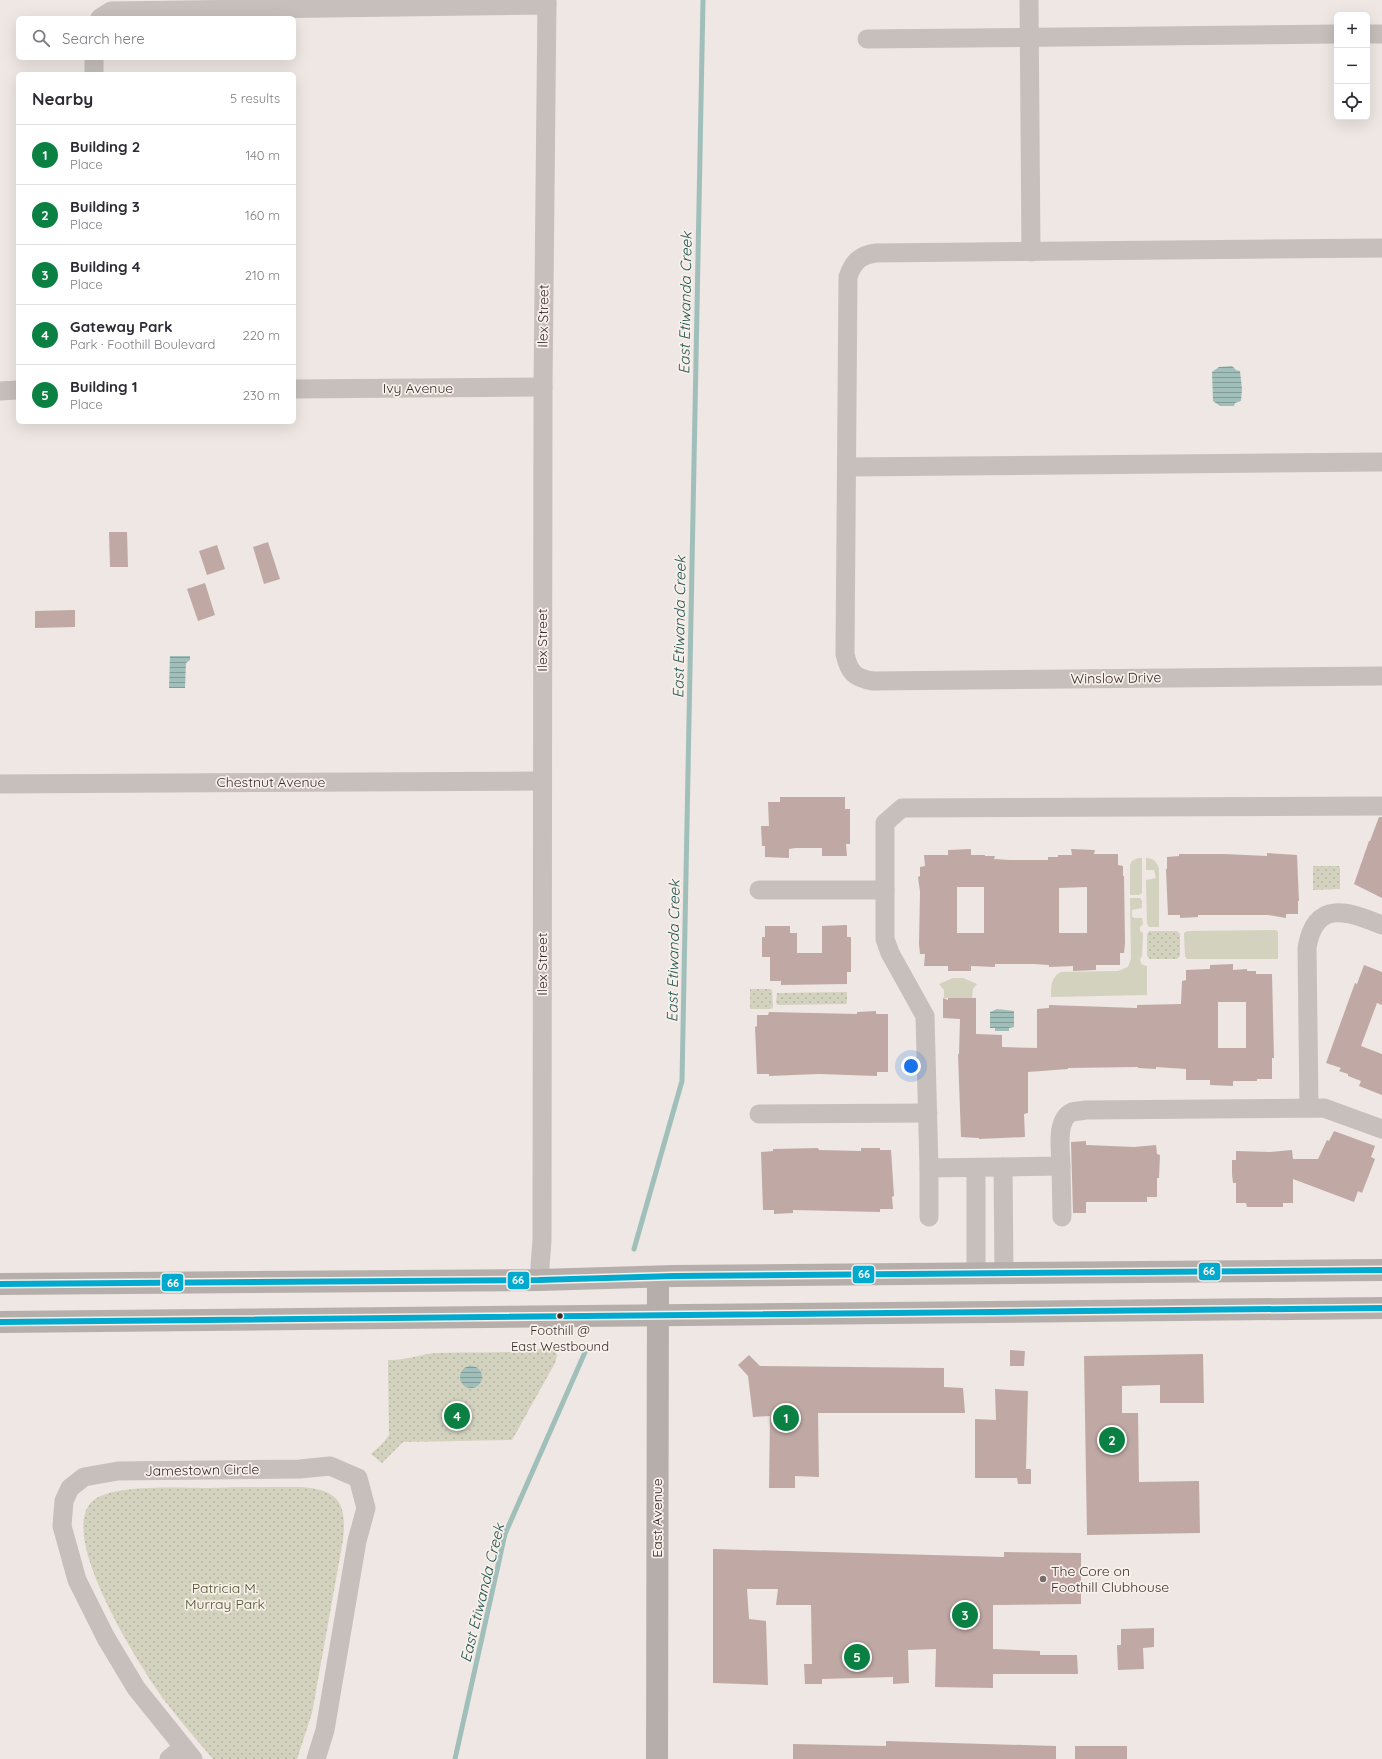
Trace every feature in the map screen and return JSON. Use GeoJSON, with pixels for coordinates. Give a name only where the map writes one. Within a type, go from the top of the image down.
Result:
{"type":"FeatureCollection","features":[{"type":"Feature","properties":{"kind":"main road"},"geometry":{"type":"LineString","coordinates":[[0,1284],[539,1280],[976,1273],[1382,1270]]}},
{"type":"Feature","properties":{"kind":"main road","name":"East Avenue"},"geometry":{"type":"LineString","coordinates":[[657,1759],[658,1277]]}},
{"type":"Feature","properties":{"kind":"main road"},"geometry":{"type":"LineString","coordinates":[[0,1322],[1382,1308]]}},
{"type":"Feature","properties":{"kind":"street"},"geometry":{"type":"LineString","coordinates":[[1029,0],[1031,252]]}},
{"type":"Feature","properties":{"kind":"street"},"geometry":{"type":"LineString","coordinates":[[104,16],[111,12],[547,3]]}},
{"type":"Feature","properties":{"kind":"street","name":"Ilex Street"},"geometry":{"type":"LineString","coordinates":[[539,1280],[542,1240],[541,782],[547,3]]}},
{"type":"Feature","properties":{"kind":"street"},"geometry":{"type":"LineString","coordinates":[[867,39],[1334,34]]}},
{"type":"Feature","properties":{"kind":"street"},"geometry":{"type":"LineString","coordinates":[[1370,34],[1382,34]]}},
{"type":"Feature","properties":{"kind":"street"},"geometry":{"type":"LineString","coordinates":[[94,60],[94,72]]}},
{"type":"Feature","properties":{"kind":"street"},"geometry":{"type":"LineString","coordinates":[[1382,248],[866,254],[858,258],[851,267],[848,277],[846,467],[1382,462]]}},
{"type":"Feature","properties":{"kind":"street","name":"Ivy Avenue"},"geometry":{"type":"LineString","coordinates":[[296,389],[543,387]]}},
{"type":"Feature","properties":{"kind":"street"},"geometry":{"type":"LineString","coordinates":[[0,390],[16,390]]}},
{"type":"Feature","properties":{"kind":"street","name":"Winslow Drive"},"geometry":{"type":"LineString","coordinates":[[846,467],[845,654],[853,673],[862,679],[873,681],[1382,676]]}},
{"type":"Feature","properties":{"kind":"street","name":"Chestnut Avenue"},"geometry":{"type":"LineString","coordinates":[[0,784],[541,782]]}},
{"type":"Feature","properties":{"kind":"street"},"geometry":{"type":"LineString","coordinates":[[929,1217],[925,1016],[890,953],[885,939],[885,823],[902,808],[1382,806]]}},
{"type":"Feature","properties":{"kind":"street"},"geometry":{"type":"LineString","coordinates":[[760,890],[885,890]]}},
{"type":"Feature","properties":{"kind":"street"},"geometry":{"type":"LineString","coordinates":[[1309,1107],[1307,948],[1313,926],[1327,915],[1341,912],[1357,915],[1382,925]]}},
{"type":"Feature","properties":{"kind":"street"},"geometry":{"type":"LineString","coordinates":[[1062,1217],[1061,1128],[1065,1118],[1072,1112],[1085,1110],[1309,1107],[1324,1108],[1382,1129]]}},
{"type":"Feature","properties":{"kind":"street"},"geometry":{"type":"LineString","coordinates":[[758,1114],[928,1113]]}},
{"type":"Feature","properties":{"kind":"street"},"geometry":{"type":"LineString","coordinates":[[928,1168],[1061,1166]]}},
{"type":"Feature","properties":{"kind":"street"},"geometry":{"type":"LineString","coordinates":[[1004,1273],[1004,1227],[1009,1167]]}},
{"type":"Feature","properties":{"kind":"street"},"geometry":{"type":"LineString","coordinates":[[976,1168],[976,1273]]}},
{"type":"Feature","properties":{"kind":"street","name":"Jamestown Circle"},"geometry":{"type":"LineString","coordinates":[[182,1755],[136,1688],[106,1638],[78,1580],[62,1526],[64,1501],[70,1488],[84,1477],[118,1471],[300,1469],[330,1466],[358,1478],[366,1508],[357,1541],[325,1730],[316,1759]]}},
{"type":"Feature","properties":{"kind":"green space"},"geometry":{"type":"Polygon","coordinates":[[[1142,858],[1142,893],[1139,895],[1130,895],[1130,865],[1132,861],[1142,858]]]}},
{"type":"Feature","properties":{"kind":"green space"},"geometry":{"type":"Polygon","coordinates":[[[1146,858],[1155,861],[1159,869],[1159,927],[1149,927],[1147,924],[1146,880],[1156,878],[1154,870],[1146,870],[1146,858]]]}},
{"type":"Feature","properties":{"kind":"green space"},"geometry":{"type":"Polygon","coordinates":[[[1314,866],[1339,866],[1340,889],[1313,890],[1314,866]]]}},
{"type":"Feature","properties":{"kind":"green space"},"geometry":{"type":"Polygon","coordinates":[[[1130,898],[1140,898],[1142,901],[1142,908],[1132,910],[1132,917],[1142,918],[1143,924],[1140,927],[1140,931],[1143,933],[1142,956],[1140,959],[1143,965],[1147,966],[1147,995],[1051,997],[1053,979],[1061,972],[1118,971],[1128,967],[1131,958],[1130,898]]]}},
{"type":"Feature","properties":{"kind":"green space"},"geometry":{"type":"Polygon","coordinates":[[[1276,930],[1278,932],[1278,959],[1187,959],[1185,956],[1184,933],[1187,931],[1276,930]]]}},
{"type":"Feature","properties":{"kind":"green space"},"geometry":{"type":"Polygon","coordinates":[[[1149,931],[1177,931],[1180,934],[1180,956],[1177,959],[1150,959],[1147,956],[1147,934],[1149,931]]]}},
{"type":"Feature","properties":{"kind":"green space"},"geometry":{"type":"Polygon","coordinates":[[[953,978],[963,978],[977,984],[973,989],[972,998],[944,998],[944,990],[939,984],[953,978]]]}},
{"type":"Feature","properties":{"kind":"green space"},"geometry":{"type":"Polygon","coordinates":[[[750,989],[771,989],[773,1007],[771,1009],[750,1009],[750,989]]]}},
{"type":"Feature","properties":{"kind":"green space"},"geometry":{"type":"Polygon","coordinates":[[[847,992],[846,1004],[778,1005],[776,1003],[777,993],[847,992]]]}},
{"type":"Feature","properties":{"kind":"green space"},"geometry":{"type":"Polygon","coordinates":[[[538,1349],[555,1349],[557,1356],[555,1363],[512,1440],[403,1442],[382,1463],[371,1454],[389,1435],[388,1360],[449,1352],[513,1352],[538,1349]]]}},
{"type":"Feature","properties":{"kind":"green space","name":"Patricia M. Murray Park"},"geometry":{"type":"Polygon","coordinates":[[[301,1487],[324,1491],[332,1495],[338,1501],[341,1508],[344,1527],[343,1540],[312,1713],[297,1759],[213,1759],[165,1701],[138,1661],[122,1632],[92,1569],[85,1540],[84,1516],[94,1500],[117,1491],[150,1488],[301,1487]]]}},
{"type":"Feature","properties":{"kind":"water"},"geometry":{"type":"Polygon","coordinates":[[[1232,366],[1236,370],[1240,371],[1242,389],[1241,401],[1235,403],[1234,406],[1220,406],[1213,401],[1212,372],[1219,367],[1232,366]]]}},
{"type":"Feature","properties":{"kind":"water"},"geometry":{"type":"Polygon","coordinates":[[[170,656],[190,656],[190,660],[186,663],[185,688],[169,688],[170,656]]]}},
{"type":"Feature","properties":{"kind":"water"},"geometry":{"type":"Polygon","coordinates":[[[997,1009],[1014,1011],[1014,1027],[1009,1028],[1009,1031],[995,1031],[995,1028],[990,1028],[990,1012],[997,1009]]]}},
{"type":"Feature","properties":{"kind":"water"},"geometry":{"type":"Polygon","coordinates":[[[467,1366],[475,1366],[482,1373],[482,1381],[475,1388],[467,1388],[460,1381],[460,1373],[467,1366]]]}},
{"type":"Feature","properties":{"kind":"building"},"geometry":{"type":"Polygon","coordinates":[[[109,532],[127,532],[128,567],[110,567],[109,532]]]}},
{"type":"Feature","properties":{"kind":"building"},"geometry":{"type":"Polygon","coordinates":[[[268,542],[280,579],[264,584],[253,547],[268,542]]]}},
{"type":"Feature","properties":{"kind":"building"},"geometry":{"type":"Polygon","coordinates":[[[217,545],[225,569],[207,575],[199,551],[217,545]]]}},
{"type":"Feature","properties":{"kind":"building"},"geometry":{"type":"Polygon","coordinates":[[[205,583],[215,615],[198,621],[187,589],[205,583]]]}},
{"type":"Feature","properties":{"kind":"building"},"geometry":{"type":"Polygon","coordinates":[[[75,610],[75,627],[35,628],[35,611],[75,610]]]}},
{"type":"Feature","properties":{"kind":"building"},"geometry":{"type":"Polygon","coordinates":[[[780,797],[845,797],[845,809],[850,809],[850,844],[846,844],[847,856],[822,856],[822,848],[796,848],[789,849],[789,858],[765,857],[765,846],[762,846],[761,826],[769,826],[768,802],[780,802],[780,797]]]}},
{"type":"Feature","properties":{"kind":"building"},"geometry":{"type":"Polygon","coordinates":[[[1379,817],[1382,817],[1382,898],[1354,884],[1379,817]]]}},
{"type":"Feature","properties":{"kind":"building"},"geometry":{"type":"Polygon","coordinates":[[[971,849],[971,855],[995,856],[994,859],[1010,860],[1048,860],[1048,857],[1072,855],[1071,849],[1095,850],[1094,854],[1118,854],[1118,865],[1123,866],[1124,876],[1125,943],[1124,953],[1120,953],[1120,965],[1096,965],[1096,970],[1073,971],[1073,966],[1049,967],[1049,965],[1034,964],[995,964],[995,967],[971,966],[971,971],[948,971],[948,966],[924,966],[925,954],[920,954],[919,944],[920,892],[918,877],[920,876],[920,867],[925,866],[924,855],[948,855],[948,850],[971,849]],[[957,887],[957,933],[984,933],[984,887],[957,887]],[[1087,887],[1059,888],[1059,933],[1087,933],[1087,887]]]}},
{"type":"Feature","properties":{"kind":"building"},"geometry":{"type":"Polygon","coordinates":[[[1267,853],[1297,855],[1299,901],[1298,914],[1286,914],[1286,918],[1268,915],[1198,915],[1198,917],[1180,918],[1180,915],[1168,915],[1166,869],[1167,857],[1179,856],[1179,854],[1267,856],[1267,853]]]}},
{"type":"Feature","properties":{"kind":"building"},"geometry":{"type":"Polygon","coordinates":[[[847,925],[847,937],[851,937],[851,972],[847,972],[847,984],[781,985],[781,981],[770,981],[770,957],[762,957],[762,937],[765,937],[765,926],[790,926],[790,933],[797,933],[797,953],[822,953],[822,926],[847,925]]]}},
{"type":"Feature","properties":{"kind":"building"},"geometry":{"type":"Polygon","coordinates":[[[1233,964],[1233,970],[1247,969],[1247,971],[1256,971],[1256,974],[1272,974],[1274,1058],[1272,1058],[1272,1079],[1257,1079],[1257,1081],[1233,1081],[1233,1086],[1210,1085],[1210,1080],[1186,1080],[1186,1069],[1156,1067],[1156,1069],[1138,1067],[1068,1068],[1028,1072],[1028,1113],[1024,1114],[1025,1137],[979,1139],[961,1137],[958,1054],[960,1019],[943,1018],[943,998],[948,1000],[948,998],[976,998],[976,1034],[1002,1035],[1002,1047],[1037,1048],[1037,1009],[1049,1008],[1049,1005],[1137,1008],[1137,1005],[1181,1004],[1182,981],[1186,980],[1186,970],[1210,969],[1210,965],[1233,964]],[[1218,1002],[1218,1048],[1246,1048],[1246,1002],[1218,1002]]]}},
{"type":"Feature","properties":{"kind":"building"},"geometry":{"type":"Polygon","coordinates":[[[1364,965],[1382,972],[1382,1005],[1377,1003],[1361,1046],[1382,1054],[1382,1095],[1359,1086],[1361,1081],[1339,1071],[1341,1068],[1326,1063],[1355,983],[1357,984],[1364,965]]]}},
{"type":"Feature","properties":{"kind":"building"},"geometry":{"type":"Polygon","coordinates":[[[876,1011],[876,1014],[888,1014],[888,1072],[877,1072],[877,1076],[819,1074],[769,1076],[769,1074],[757,1074],[755,1027],[757,1026],[757,1015],[768,1015],[769,1012],[857,1014],[857,1012],[876,1011]]]}},
{"type":"Feature","properties":{"kind":"building"},"geometry":{"type":"Polygon","coordinates":[[[1334,1131],[1375,1146],[1371,1157],[1375,1159],[1362,1193],[1358,1191],[1354,1202],[1293,1179],[1293,1203],[1283,1203],[1283,1207],[1247,1207],[1246,1203],[1236,1203],[1236,1183],[1233,1183],[1232,1160],[1236,1160],[1236,1151],[1270,1152],[1292,1150],[1293,1159],[1318,1159],[1327,1140],[1329,1141],[1334,1131]]]}},
{"type":"Feature","properties":{"kind":"building"},"geometry":{"type":"Polygon","coordinates":[[[1086,1141],[1086,1145],[1134,1147],[1156,1145],[1157,1154],[1160,1155],[1159,1178],[1157,1178],[1157,1197],[1147,1197],[1147,1202],[1086,1202],[1086,1213],[1073,1213],[1071,1142],[1086,1141]]]}},
{"type":"Feature","properties":{"kind":"building"},"geometry":{"type":"Polygon","coordinates":[[[818,1148],[819,1150],[861,1151],[861,1148],[880,1148],[880,1150],[891,1150],[894,1196],[892,1197],[893,1209],[880,1209],[880,1212],[793,1210],[793,1213],[774,1214],[774,1210],[763,1210],[761,1152],[773,1151],[773,1149],[818,1148]]]}},
{"type":"Feature","properties":{"kind":"building"},"geometry":{"type":"Polygon","coordinates":[[[1010,1350],[1025,1351],[1024,1366],[1010,1366],[1010,1350]]]}},
{"type":"Feature","properties":{"kind":"building"},"geometry":{"type":"Polygon","coordinates":[[[1203,1354],[1204,1403],[1160,1403],[1160,1385],[1122,1386],[1122,1413],[1138,1413],[1139,1482],[1199,1481],[1200,1533],[1087,1535],[1084,1356],[1203,1354]]]}},
{"type":"Feature","properties":{"kind":"building"},"geometry":{"type":"Polygon","coordinates":[[[749,1355],[760,1366],[944,1368],[944,1387],[963,1388],[965,1413],[818,1413],[819,1477],[795,1476],[795,1488],[769,1488],[770,1416],[753,1417],[748,1376],[738,1365],[749,1355]]]}},
{"type":"Feature","properties":{"kind":"building"},"geometry":{"type":"Polygon","coordinates":[[[995,1389],[1028,1391],[1026,1469],[1031,1469],[1031,1484],[1018,1484],[1017,1478],[975,1478],[975,1419],[996,1420],[995,1389]]]}},
{"type":"Feature","properties":{"kind":"building"},"geometry":{"type":"Polygon","coordinates":[[[713,1549],[1004,1557],[1004,1552],[1081,1553],[1081,1604],[993,1605],[993,1649],[1040,1651],[1040,1655],[1077,1655],[1078,1674],[993,1674],[993,1688],[935,1687],[936,1649],[908,1650],[909,1683],[893,1684],[893,1677],[822,1679],[822,1684],[805,1684],[804,1664],[812,1664],[811,1605],[776,1605],[778,1589],[747,1589],[749,1619],[766,1621],[768,1685],[713,1683],[713,1549]]]}},
{"type":"Feature","properties":{"kind":"building"},"geometry":{"type":"Polygon","coordinates":[[[1154,1628],[1154,1647],[1143,1648],[1144,1669],[1118,1670],[1117,1645],[1121,1645],[1121,1629],[1154,1628]]]}},
{"type":"Feature","properties":{"kind":"building"},"geometry":{"type":"Polygon","coordinates":[[[886,1741],[1056,1746],[1056,1759],[793,1759],[793,1744],[886,1746],[886,1741]]]}},
{"type":"Feature","properties":{"kind":"building"},"geometry":{"type":"Polygon","coordinates":[[[1075,1746],[1127,1746],[1127,1759],[1075,1759],[1075,1746]]]}},
{"type":"Feature","properties":{"kind":"waterway","name":"East Etiwanda Creek"},"geometry":{"type":"LineString","coordinates":[[634,1249],[682,1081],[703,0]]}},
{"type":"Feature","properties":{"kind":"waterway","name":"East Etiwanda Creek"},"geometry":{"type":"LineString","coordinates":[[455,1759],[505,1534],[586,1350]]}},
{"type":"Feature","properties":{"kind":"transit line","name":"66"},"geometry":{"type":"LineString","coordinates":[[0,1284],[539,1280],[674,1276],[1382,1270]]}},
{"type":"Feature","properties":{"kind":"transit line","name":"66"},"geometry":{"type":"LineString","coordinates":[[0,1322],[1382,1308]]}},
{"type":"Feature","properties":{"kind":"place","name":"Foothill @ East Westbound"},"geometry":{"type":"Point","coordinates":[560,1316]}},
{"type":"Feature","properties":{"kind":"place","name":"Gateway Park"},"geometry":{"type":"Point","coordinates":[457,1416]}},
{"type":"Feature","properties":{"kind":"place","name":"Building 2"},"geometry":{"type":"Point","coordinates":[786,1418]}},
{"type":"Feature","properties":{"kind":"place","name":"Building 3"},"geometry":{"type":"Point","coordinates":[1112,1440]}},
{"type":"Feature","properties":{"kind":"place","name":"The Core on Foothill Clubhouse"},"geometry":{"type":"Point","coordinates":[1043,1579]}},
{"type":"Feature","properties":{"kind":"place","name":"Building 4"},"geometry":{"type":"Point","coordinates":[965,1615]}},
{"type":"Feature","properties":{"kind":"place","name":"Building 1"},"geometry":{"type":"Point","coordinates":[857,1657]}}]}
